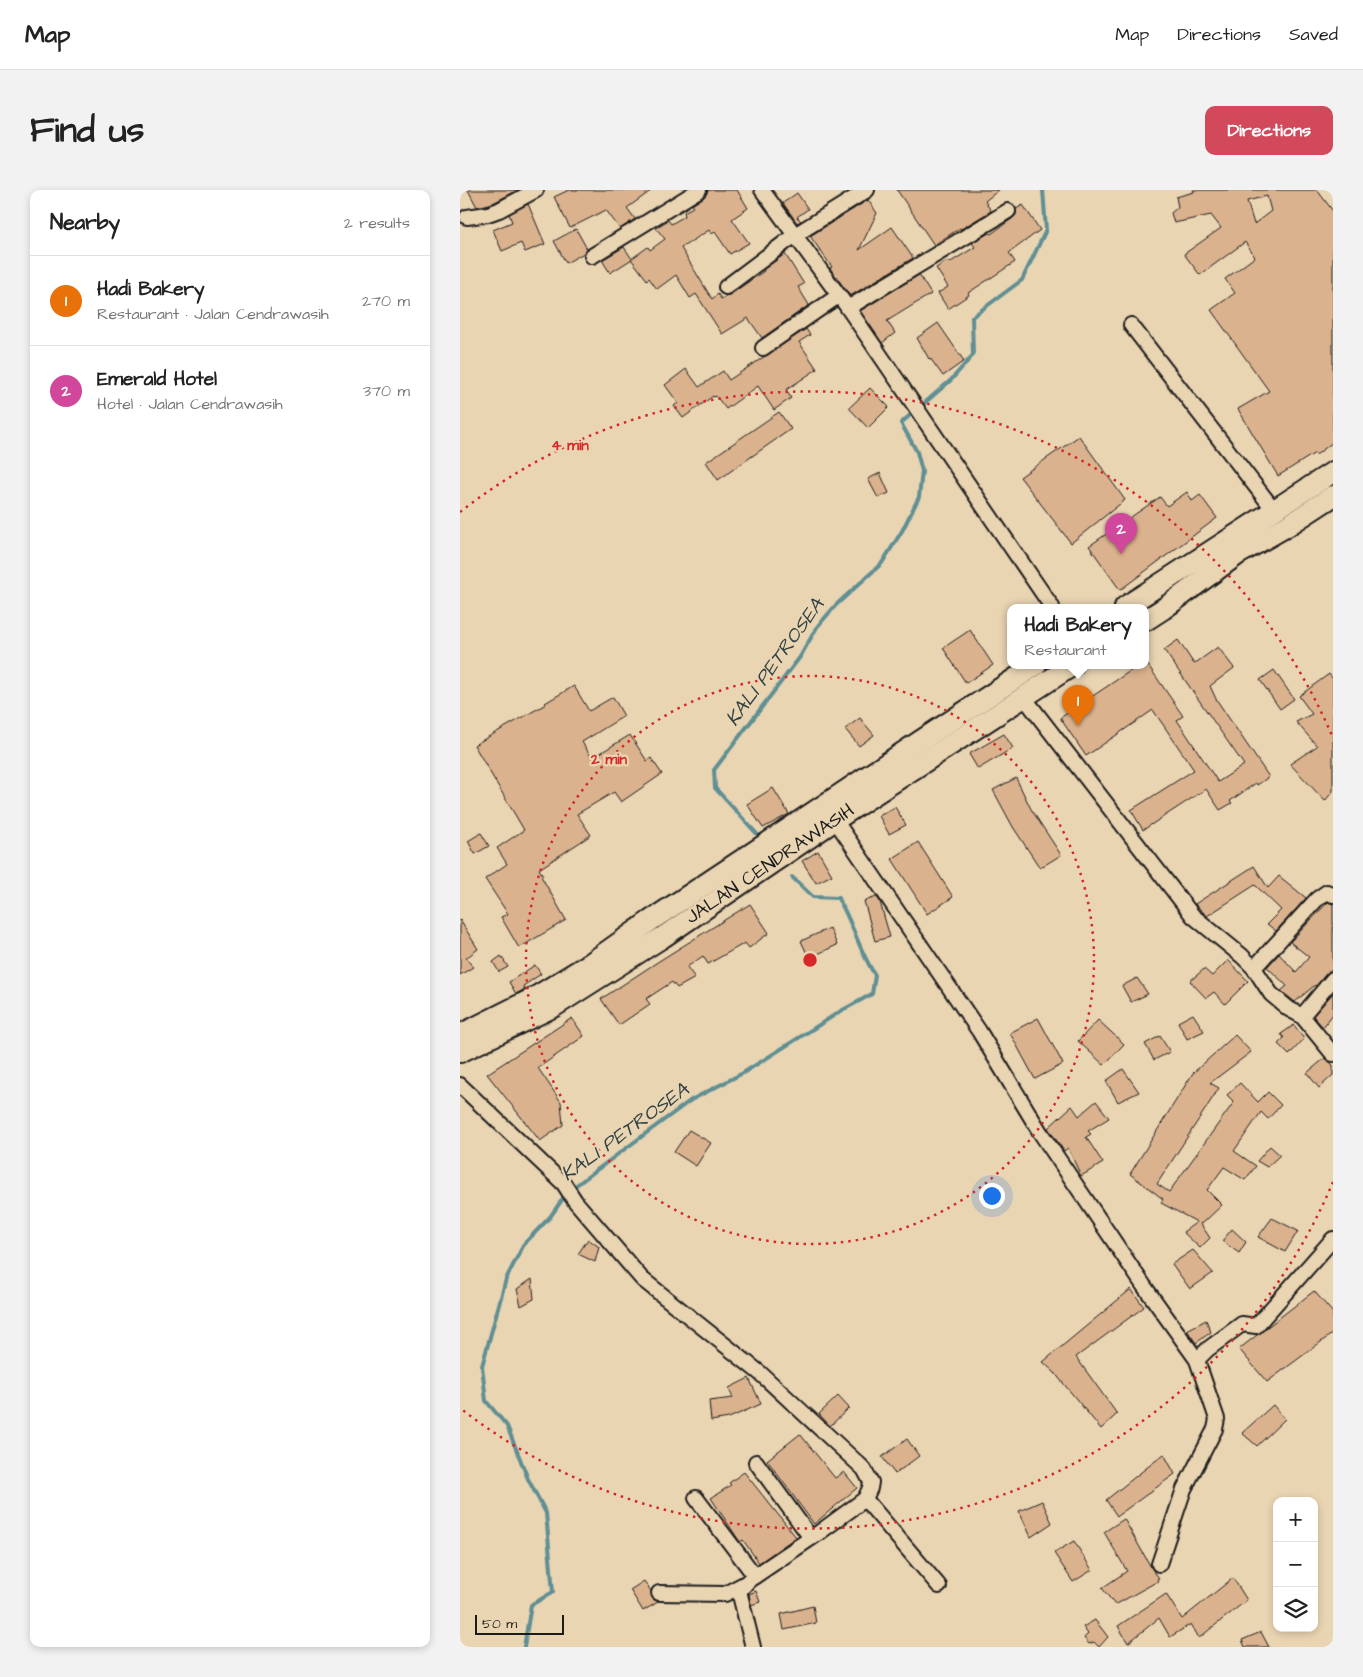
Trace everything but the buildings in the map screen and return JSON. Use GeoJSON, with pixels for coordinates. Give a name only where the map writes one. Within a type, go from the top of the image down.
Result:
{"type":"FeatureCollection","features":[{"type":"Feature","properties":{"kind":"main road"},"geometry":{"type":"LineString","coordinates":[[1130,604],[1333,472]]}},
{"type":"Feature","properties":{"kind":"main road"},"geometry":{"type":"LineString","coordinates":[[1149,618],[1238,554],[1287,526],[1333,496]]}},
{"type":"Feature","properties":{"kind":"main road","name":"JALAN CENDRAWASIH"},"geometry":{"type":"LineString","coordinates":[[460,1035],[534,998],[592,962],[1030,669]]}},
{"type":"Feature","properties":{"kind":"main road","name":"JALAN CENDRAWASIH"},"geometry":{"type":"LineString","coordinates":[[460,1052],[553,1007],[663,937],[835,820],[1022,696],[1066,669]]}},
{"type":"Feature","properties":{"kind":"street"},"geometry":{"type":"LineString","coordinates":[[467,216],[488,214],[500,210],[536,190]]}},
{"type":"Feature","properties":{"kind":"street"},"geometry":{"type":"LineString","coordinates":[[592,256],[699,190]]}},
{"type":"Feature","properties":{"kind":"street"},"geometry":{"type":"LineString","coordinates":[[762,190],[848,308],[1050,604]]}},
{"type":"Feature","properties":{"kind":"street"},"geometry":{"type":"LineString","coordinates":[[726,287],[795,235],[867,190]]}},
{"type":"Feature","properties":{"kind":"street"},"geometry":{"type":"LineString","coordinates":[[848,308],[1008,212]]}},
{"type":"Feature","properties":{"kind":"street"},"geometry":{"type":"LineString","coordinates":[[763,348],[838,296]]}},
{"type":"Feature","properties":{"kind":"street"},"geometry":{"type":"LineString","coordinates":[[1131,325],[1274,510]]}},
{"type":"Feature","properties":{"kind":"street"},"geometry":{"type":"LineString","coordinates":[[1022,696],[1192,916],[1242,956],[1254,968],[1272,994],[1289,1009],[1302,1016],[1333,1054]]}},
{"type":"Feature","properties":{"kind":"street"},"geometry":{"type":"LineString","coordinates":[[835,820],[979,1031],[1040,1132],[1144,1286],[1197,1360],[1217,1419],[1215,1429],[1184,1489],[1159,1564]]}},
{"type":"Feature","properties":{"kind":"street"},"geometry":{"type":"LineString","coordinates":[[1254,968],[1318,899],[1328,892],[1333,895]]}},
{"type":"Feature","properties":{"kind":"street"},"geometry":{"type":"LineString","coordinates":[[1302,1016],[1333,979]]}},
{"type":"Feature","properties":{"kind":"street"},"geometry":{"type":"LineString","coordinates":[[460,1085],[564,1184],[575,1201],[642,1279],[760,1373],[864,1469],[871,1482],[865,1499],[750,1580],[725,1594],[660,1593]]}},
{"type":"Feature","properties":{"kind":"street"},"geometry":{"type":"LineString","coordinates":[[1197,1360],[1208,1349],[1242,1324],[1256,1326],[1333,1239]]}},
{"type":"Feature","properties":{"kind":"street"},"geometry":{"type":"LineString","coordinates":[[756,1462],[811,1538]]}},
{"type":"Feature","properties":{"kind":"street"},"geometry":{"type":"LineString","coordinates":[[696,1498],[750,1580]]}},
{"type":"Feature","properties":{"kind":"street"},"geometry":{"type":"LineString","coordinates":[[865,1499],[938,1586]]}},
{"type":"Feature","properties":{"kind":"street"},"geometry":{"type":"LineString","coordinates":[[750,1580],[740,1590],[740,1595],[753,1647]]}},
{"type":"Feature","properties":{"kind":"waterway","name":"KALI PETROSEA"},"geometry":{"type":"LineString","coordinates":[[920,407],[951,380],[973,355],[972,317],[1022,280],[1046,230],[1043,190]]}},
{"type":"Feature","properties":{"kind":"waterway","name":"KALI PETROSEA"},"geometry":{"type":"LineString","coordinates":[[757,834],[715,788],[714,770],[800,657],[817,627],[836,605],[882,563],[902,531],[919,497],[922,471],[917,452],[901,423],[915,411]]}},
{"type":"Feature","properties":{"kind":"waterway","name":"KALI PETROSEA"},"geometry":{"type":"LineString","coordinates":[[571,1189],[691,1100],[743,1073],[841,1011],[872,994],[875,975],[869,966],[838,898],[813,897],[792,877]]}},
{"type":"Feature","properties":{"kind":"waterway","name":"KALI PETROSEA"},"geometry":{"type":"LineString","coordinates":[[524,1647],[531,1605],[553,1592],[546,1513],[528,1479],[507,1426],[486,1401],[482,1366],[506,1279],[524,1244],[550,1217],[566,1194]]}},
{"type":"Feature","properties":{"kind":"place","name":"Emerald Hotel"},"geometry":{"type":"Point","coordinates":[1121,554]}},
{"type":"Feature","properties":{"kind":"place","name":"Hadi Bakery"},"geometry":{"type":"Point","coordinates":[1078,726]}}]}
